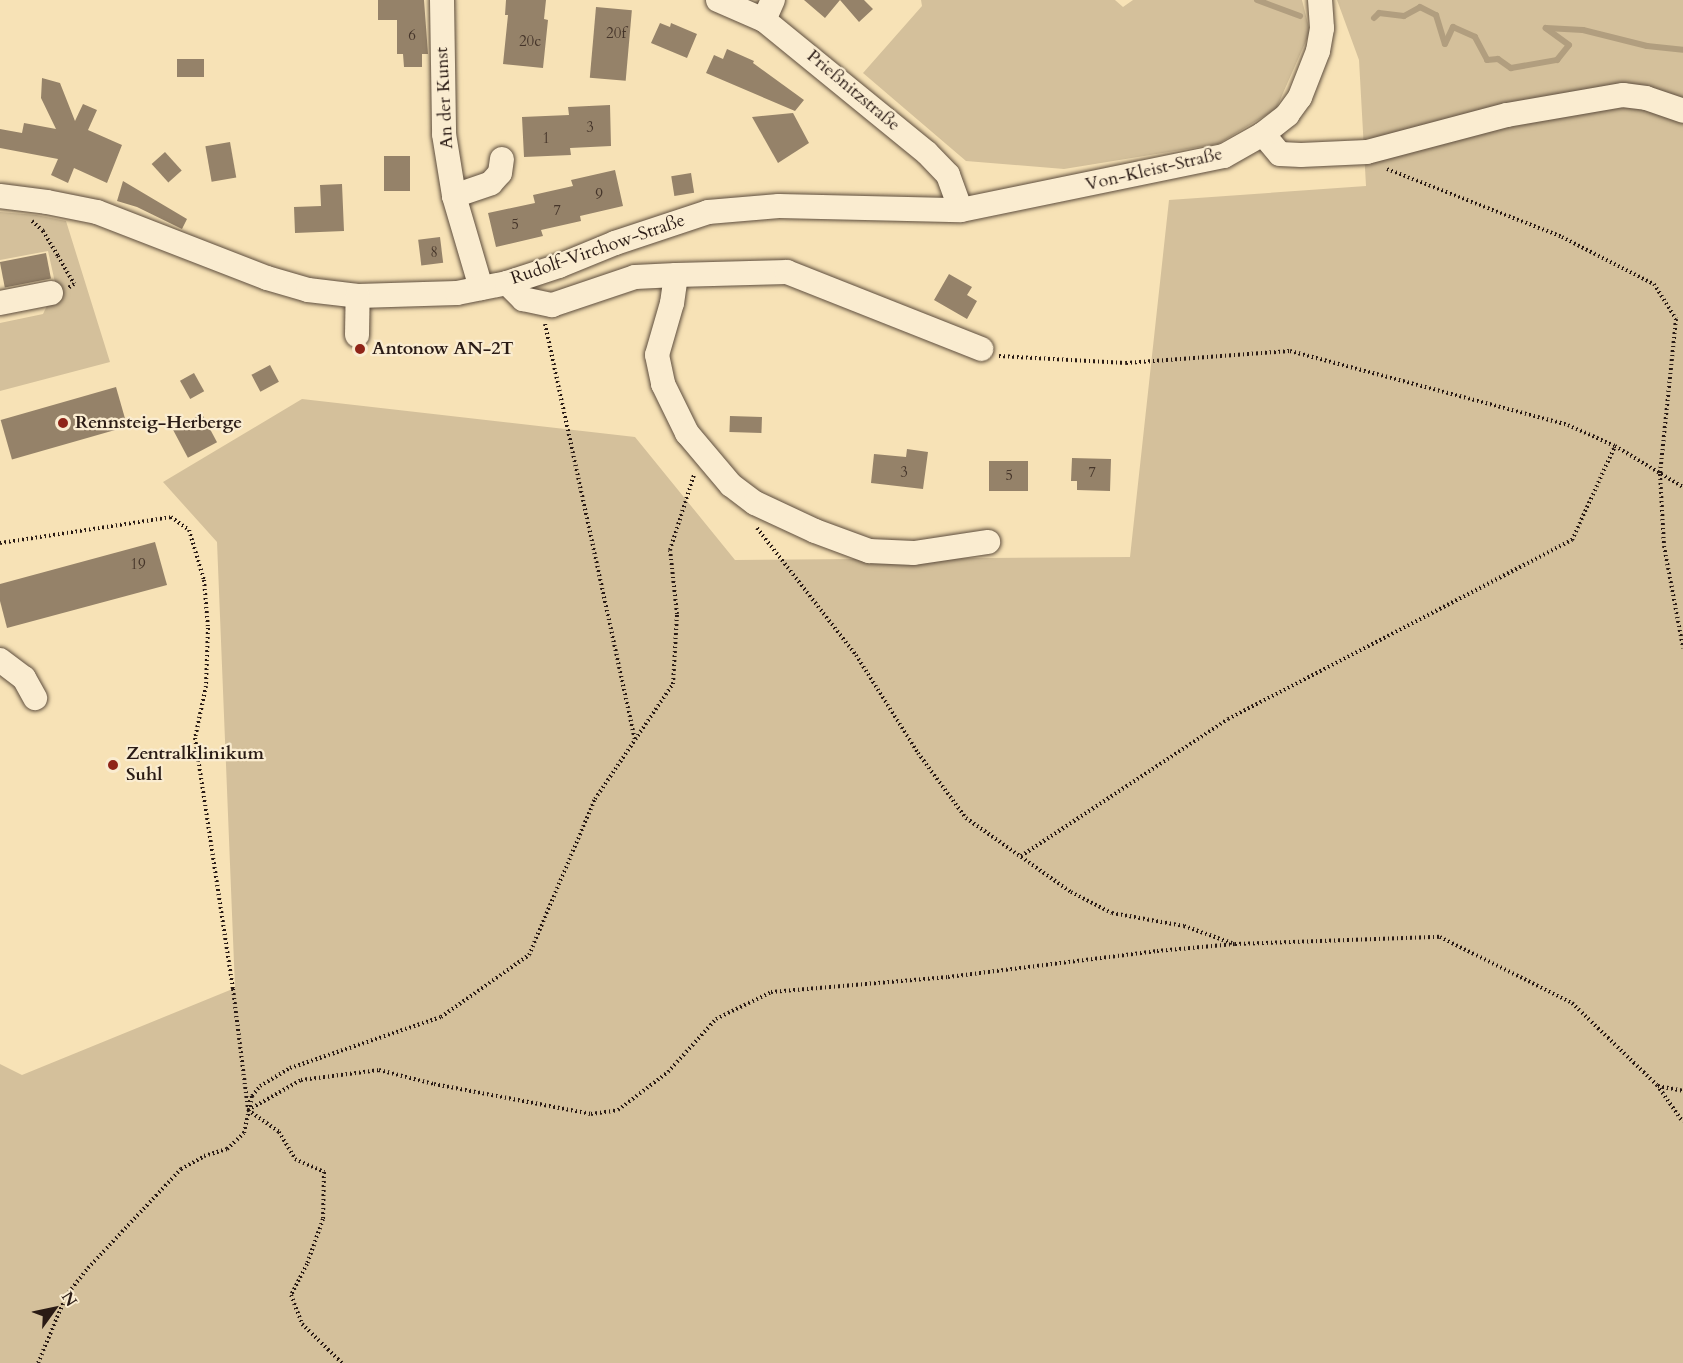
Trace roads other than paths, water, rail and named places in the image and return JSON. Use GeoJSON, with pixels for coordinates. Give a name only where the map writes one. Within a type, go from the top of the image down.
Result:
{"type":"FeatureCollection","features":[{"type":"Feature","properties":{"kind":"street","name":"An der Kunst"},"geometry":{"type":"LineString","coordinates":[[442,0],[444,134],[454,195],[481,288]]}},
{"type":"Feature","properties":{"kind":"street","name":"Prießnitzstraße"},"geometry":{"type":"LineString","coordinates":[[718,0],[768,10],[940,164],[954,187],[961,210]]}},
{"type":"Feature","properties":{"kind":"street","name":"Von-Kleist-Straße"},"geometry":{"type":"LineString","coordinates":[[961,210],[1215,159],[1243,147],[1287,116],[1309,79],[1318,51],[1322,28],[1320,0]]}},
{"type":"Feature","properties":{"kind":"street"},"geometry":{"type":"LineString","coordinates":[[1263,134],[1280,154],[1367,152],[1507,115],[1623,95],[1646,98],[1683,111]]}},
{"type":"Feature","properties":{"kind":"street"},"geometry":{"type":"LineString","coordinates":[[454,195],[491,183],[500,173],[502,159]]}},
{"type":"Feature","properties":{"kind":"street","name":"Rudolf-Virchow-Straße"},"geometry":{"type":"LineString","coordinates":[[1,195],[96,212],[267,278],[308,290],[358,296],[434,295],[507,283],[708,213],[779,206],[961,210]]}},
{"type":"Feature","properties":{"kind":"street"},"geometry":{"type":"LineString","coordinates":[[507,283],[523,299],[552,305],[635,278],[787,272],[981,349]]}},
{"type":"Feature","properties":{"kind":"street"},"geometry":{"type":"LineString","coordinates":[[676,275],[672,303],[657,355],[663,384],[687,433],[730,485],[756,503],[815,531],[869,551],[914,554],[988,542]]}},
{"type":"Feature","properties":{"kind":"street"},"geometry":{"type":"LineString","coordinates":[[0,303],[51,292]]}},
{"type":"Feature","properties":{"kind":"street"},"geometry":{"type":"LineString","coordinates":[[357,335],[358,296]]}},
{"type":"Feature","properties":{"kind":"street"},"geometry":{"type":"LineString","coordinates":[[0,660],[24,678],[35,698]]}},
{"type":"Feature","properties":{"kind":"waterway"},"geometry":{"type":"LineString","coordinates":[[1257,0],[1300,16]]}},
{"type":"Feature","properties":{"kind":"waterway"},"geometry":{"type":"LineString","coordinates":[[1374,18],[1379,13],[1404,16],[1420,7],[1436,15],[1445,44],[1453,27],[1475,37],[1487,60],[1498,59],[1511,68],[1557,60],[1569,45],[1546,28],[1583,30],[1647,46],[1683,50]]}},
{"type":"Feature","properties":{"kind":"place","name":"Antonow AN-2T"},"geometry":{"type":"Point","coordinates":[360,349]}},
{"type":"Feature","properties":{"kind":"place","name":"Rennsteig-Herberge"},"geometry":{"type":"Point","coordinates":[63,423]}},
{"type":"Feature","properties":{"kind":"place","name":"Zentralklinikum Suhl"},"geometry":{"type":"Point","coordinates":[113,765]}}]}
